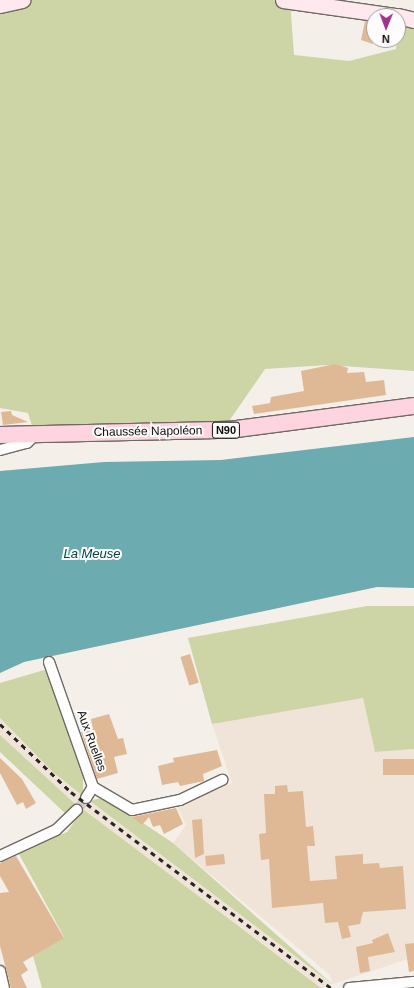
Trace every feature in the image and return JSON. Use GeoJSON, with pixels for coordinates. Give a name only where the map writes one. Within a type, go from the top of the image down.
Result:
{"type":"FeatureCollection","features":[{"type":"Feature","properties":{"kind":"main road","name":"Chaussée Napoléon"},"geometry":{"type":"LineString","coordinates":[[0,435],[229,430],[414,406]]}},
{"type":"Feature","properties":{"kind":"street"},"geometry":{"type":"LineString","coordinates":[[0,5],[22,0]]}},
{"type":"Feature","properties":{"kind":"street"},"geometry":{"type":"LineString","coordinates":[[283,0],[366,12]]}},
{"type":"Feature","properties":{"kind":"street"},"geometry":{"type":"LineString","coordinates":[[0,450],[27,443],[36,434]]}},
{"type":"Feature","properties":{"kind":"street","name":"Aux Ruelles"},"geometry":{"type":"LineString","coordinates":[[49,662],[93,787],[132,810],[180,800],[222,780]]}},
{"type":"Feature","properties":{"kind":"street"},"geometry":{"type":"LineString","coordinates":[[86,798],[93,787]]}},
{"type":"Feature","properties":{"kind":"street"},"geometry":{"type":"LineString","coordinates":[[0,856],[56,830],[77,810]]}},
{"type":"Feature","properties":{"kind":"street"},"geometry":{"type":"LineString","coordinates":[[0,971],[4,988]]}},
{"type":"Feature","properties":{"kind":"street"},"geometry":{"type":"LineString","coordinates":[[348,988],[414,982]]}},
{"type":"Feature","properties":{"kind":"shaded area"},"geometry":{"type":"Polygon","coordinates":[[[363,698],[375,752],[414,749],[414,957],[321,988],[72,801],[0,735],[0,718],[53,772],[83,796],[332,983],[330,975],[173,843],[186,825],[177,807],[232,783],[212,724],[363,698]]]}},
{"type":"Feature","properties":{"kind":"green space"},"geometry":{"type":"Polygon","coordinates":[[[22,0],[290,0],[294,55],[349,61],[396,48],[406,48],[406,18],[414,20],[414,371],[328,365],[265,369],[227,424],[33,429],[28,413],[0,408],[0,5],[22,0]]]}},
{"type":"Feature","properties":{"kind":"green space"},"geometry":{"type":"Polygon","coordinates":[[[367,606],[414,606],[414,749],[375,752],[363,698],[212,724],[188,638],[367,606]]]}},
{"type":"Feature","properties":{"kind":"green space"},"geometry":{"type":"Polygon","coordinates":[[[44,670],[50,674],[83,774],[83,796],[53,772],[0,718],[0,683],[44,670]]]}},
{"type":"Feature","properties":{"kind":"green space"},"geometry":{"type":"Polygon","coordinates":[[[0,735],[72,801],[321,988],[42,988],[33,956],[64,937],[19,854],[67,832],[81,813],[74,808],[67,815],[0,752],[0,735]]]}},
{"type":"Feature","properties":{"kind":"green space"},"geometry":{"type":"Polygon","coordinates":[[[104,797],[173,843],[332,984],[90,801],[104,797]]]}},
{"type":"Feature","properties":{"kind":"water","name":"La Meuse"},"geometry":{"type":"Polygon","coordinates":[[[414,437],[414,588],[377,587],[24,662],[0,673],[0,471],[104,462],[221,460],[414,437]]]}},
{"type":"Feature","properties":{"kind":"building"},"geometry":{"type":"Polygon","coordinates":[[[365,21],[366,21],[366,42],[361,40],[365,21]]]}},
{"type":"Feature","properties":{"kind":"building"},"geometry":{"type":"Polygon","coordinates":[[[335,364],[348,368],[347,373],[364,372],[366,382],[384,380],[386,395],[254,414],[252,406],[270,403],[271,397],[304,391],[301,371],[335,364]]]}},
{"type":"Feature","properties":{"kind":"building"},"geometry":{"type":"Polygon","coordinates":[[[11,411],[12,415],[28,422],[3,425],[1,412],[11,411]]]}},
{"type":"Feature","properties":{"kind":"building"},"geometry":{"type":"Polygon","coordinates":[[[190,654],[199,683],[189,686],[180,657],[190,654]]]}},
{"type":"Feature","properties":{"kind":"building"},"geometry":{"type":"Polygon","coordinates":[[[109,714],[118,739],[123,738],[127,754],[114,757],[118,773],[97,779],[81,732],[93,729],[91,719],[109,714]]]}},
{"type":"Feature","properties":{"kind":"building"},"geometry":{"type":"Polygon","coordinates":[[[217,750],[222,766],[203,774],[204,781],[180,786],[178,782],[162,785],[158,766],[174,762],[173,758],[217,750]]]}},
{"type":"Feature","properties":{"kind":"building"},"geometry":{"type":"Polygon","coordinates":[[[0,758],[22,779],[36,803],[26,809],[23,802],[17,805],[0,773],[0,758]]]}},
{"type":"Feature","properties":{"kind":"building"},"geometry":{"type":"Polygon","coordinates":[[[383,759],[414,759],[414,775],[383,775],[383,759]]]}},
{"type":"Feature","properties":{"kind":"building"},"geometry":{"type":"Polygon","coordinates":[[[287,785],[288,792],[303,791],[306,827],[313,826],[315,846],[307,846],[310,881],[337,879],[335,856],[363,854],[363,864],[379,863],[380,868],[403,866],[406,909],[363,912],[360,924],[348,926],[351,937],[342,939],[338,922],[325,923],[323,903],[272,908],[269,859],[261,860],[259,834],[266,833],[264,794],[275,794],[275,786],[287,785]]]}},
{"type":"Feature","properties":{"kind":"building"},"geometry":{"type":"Polygon","coordinates":[[[176,808],[183,824],[164,834],[160,825],[153,827],[149,817],[142,825],[132,817],[176,808]]]}},
{"type":"Feature","properties":{"kind":"building"},"geometry":{"type":"Polygon","coordinates":[[[202,819],[204,854],[195,858],[192,820],[202,819]]]}},
{"type":"Feature","properties":{"kind":"building"},"geometry":{"type":"Polygon","coordinates":[[[224,854],[225,864],[206,866],[205,856],[224,854]]]}},
{"type":"Feature","properties":{"kind":"building"},"geometry":{"type":"Polygon","coordinates":[[[16,856],[64,938],[23,962],[28,970],[21,975],[27,988],[11,988],[0,946],[0,893],[9,892],[0,876],[0,863],[16,856]]]}},
{"type":"Feature","properties":{"kind":"building"},"geometry":{"type":"Polygon","coordinates":[[[388,933],[395,952],[368,957],[370,971],[360,973],[356,947],[373,943],[372,940],[388,933]]]}},
{"type":"Feature","properties":{"kind":"building"},"geometry":{"type":"Polygon","coordinates":[[[414,943],[414,971],[409,972],[405,944],[414,943]]]}},
{"type":"Feature","properties":{"kind":"tunnel"},"geometry":{"type":"LineString","coordinates":[[77,810],[86,798]]}},
{"type":"Feature","properties":{"kind":"railway"},"geometry":{"type":"LineString","coordinates":[[0,724],[71,792],[331,988]]}}]}
